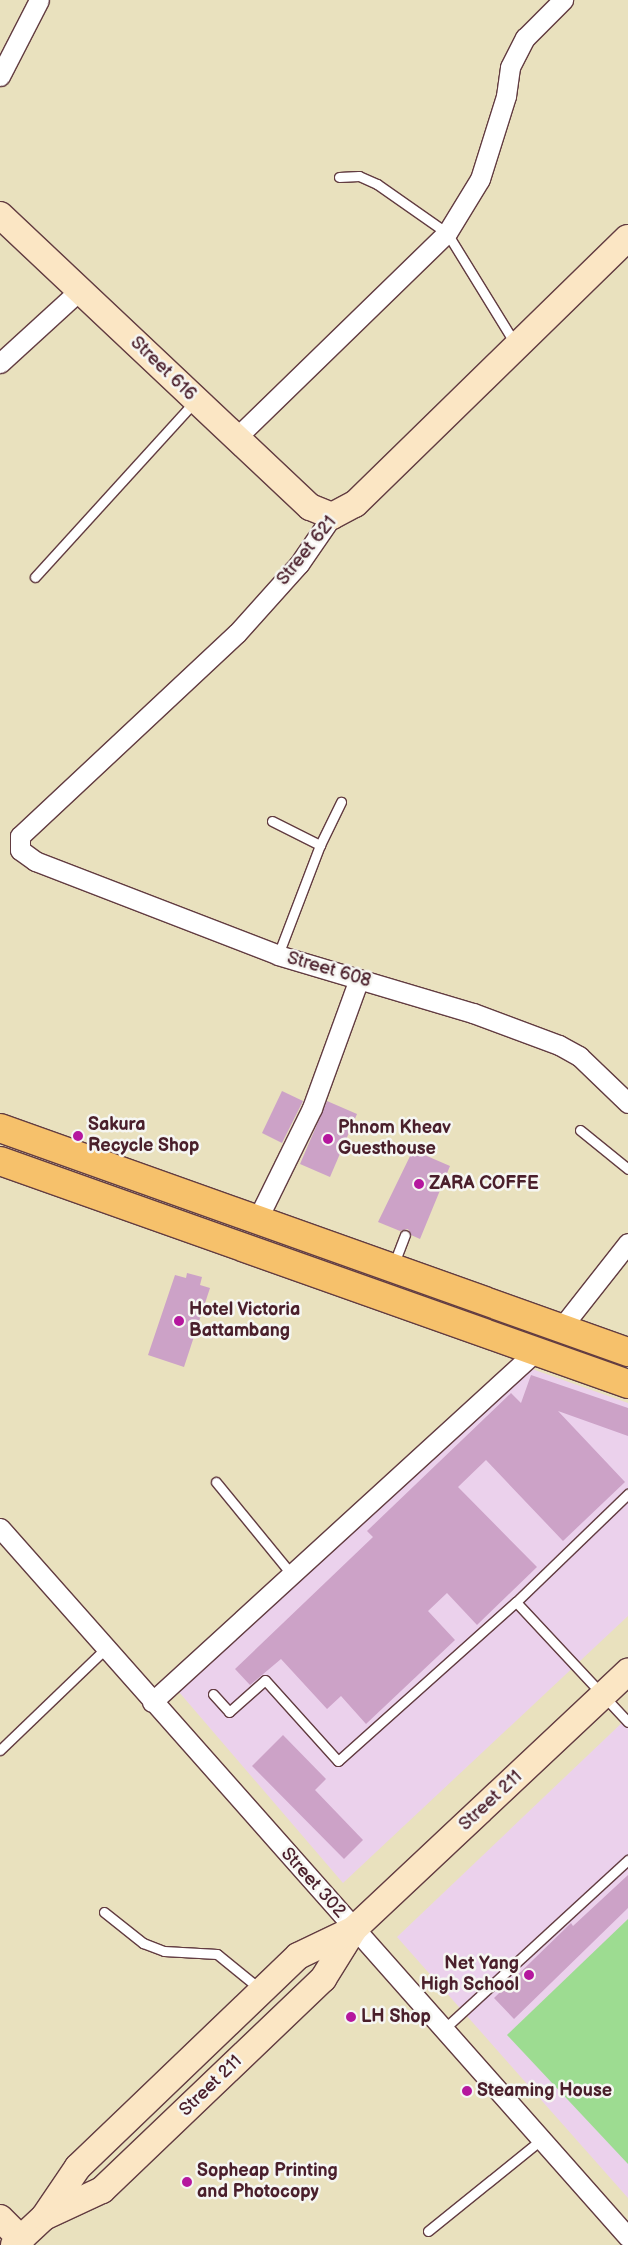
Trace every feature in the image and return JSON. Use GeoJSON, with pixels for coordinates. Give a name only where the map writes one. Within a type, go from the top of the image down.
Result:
{"type":"FeatureCollection","features":[{"type":"Feature","properties":{"kind":"main road","name":"Street 616"},"geometry":{"type":"LineString","coordinates":[[0,215],[310,507],[332,516]]}},
{"type":"Feature","properties":{"kind":"main road","name":"Street 621"},"geometry":{"type":"LineString","coordinates":[[332,516],[355,504],[628,238]]}},
{"type":"Feature","properties":{"kind":"main road"},"geometry":{"type":"LineString","coordinates":[[0,1128],[628,1352]]}},
{"type":"Feature","properties":{"kind":"main road"},"geometry":{"type":"LineString","coordinates":[[0,1161],[628,1384]]}},
{"type":"Feature","properties":{"kind":"main road","name":"Street 211"},"geometry":{"type":"LineString","coordinates":[[44,2217],[102,2190],[323,1978],[354,1929],[628,1672]]}},
{"type":"Feature","properties":{"kind":"main road","name":"Street 211"},"geometry":{"type":"LineString","coordinates":[[20,2244],[44,2217],[78,2167],[298,1956],[354,1929]]}},
{"type":"Feature","properties":{"kind":"main road"},"geometry":{"type":"LineString","coordinates":[[0,2218],[20,2244]]}},
{"type":"Feature","properties":{"kind":"street"},"geometry":{"type":"LineString","coordinates":[[0,76],[39,0]]}},
{"type":"Feature","properties":{"kind":"street"},"geometry":{"type":"LineString","coordinates":[[236,438],[447,233],[480,179],[506,96],[510,67],[525,38],[563,0]]}},
{"type":"Feature","properties":{"kind":"street"},"geometry":{"type":"LineString","coordinates":[[0,364],[80,290]]}},
{"type":"Feature","properties":{"kind":"street","name":"Street 621"},"geometry":{"type":"LineString","coordinates":[[20,850],[20,836],[237,633],[299,564],[332,516]]}},
{"type":"Feature","properties":{"kind":"street","name":"Street 608"},"geometry":{"type":"LineString","coordinates":[[20,850],[35,861],[278,955],[473,1013],[559,1045],[579,1056],[628,1103]]}},
{"type":"Feature","properties":{"kind":"street"},"geometry":{"type":"LineString","coordinates":[[257,1220],[312,1108],[359,979]]}},
{"type":"Feature","properties":{"kind":"street"},"geometry":{"type":"LineString","coordinates":[[561,1328],[628,1243]]}},
{"type":"Feature","properties":{"kind":"street"},"geometry":{"type":"LineString","coordinates":[[152,1702],[536,1351]]}},
{"type":"Feature","properties":{"kind":"street","name":"Street 302"},"geometry":{"type":"LineString","coordinates":[[0,1528],[105,1649],[628,2237]]}},
{"type":"Feature","properties":{"kind":"lane"},"geometry":{"type":"LineString","coordinates":[[339,177],[358,176],[377,184],[433,220],[447,233],[517,347]]}},
{"type":"Feature","properties":{"kind":"lane"},"geometry":{"type":"LineString","coordinates":[[35,577],[195,400]]}},
{"type":"Feature","properties":{"kind":"lane"},"geometry":{"type":"LineString","coordinates":[[278,955],[320,845],[341,802]]}},
{"type":"Feature","properties":{"kind":"lane"},"geometry":{"type":"LineString","coordinates":[[272,821],[320,845]]}},
{"type":"Feature","properties":{"kind":"lane"},"geometry":{"type":"LineString","coordinates":[[580,1130],[628,1169]]}},
{"type":"Feature","properties":{"kind":"lane"},"geometry":{"type":"LineString","coordinates":[[392,1269],[405,1235]]}},
{"type":"Feature","properties":{"kind":"lane"},"geometry":{"type":"LineString","coordinates":[[216,1482],[292,1574]]}},
{"type":"Feature","properties":{"kind":"lane"},"geometry":{"type":"LineString","coordinates":[[213,1694],[229,1712],[266,1680],[338,1761],[516,1602],[628,1494]]}},
{"type":"Feature","properties":{"kind":"lane"},"geometry":{"type":"LineString","coordinates":[[516,1602],[628,1722]]}},
{"type":"Feature","properties":{"kind":"lane"},"geometry":{"type":"LineString","coordinates":[[0,1750],[105,1649]]}},
{"type":"Feature","properties":{"kind":"lane"},"geometry":{"type":"LineString","coordinates":[[444,2030],[628,1860]]}},
{"type":"Feature","properties":{"kind":"lane"},"geometry":{"type":"LineString","coordinates":[[104,1912],[142,1943],[164,1951],[217,1954],[262,1991]]}},
{"type":"Feature","properties":{"kind":"lane"},"geometry":{"type":"LineString","coordinates":[[428,2232],[542,2139]]}},
{"type":"Feature","properties":{"kind":"shaded area"},"geometry":{"type":"Polygon","coordinates":[[[532,1369],[628,1403],[628,1616],[343,1883],[179,1692],[532,1369]]]}},
{"type":"Feature","properties":{"kind":"shaded area","name":"Net Yang High School"},"geometry":{"type":"Polygon","coordinates":[[[628,1717],[628,2198],[397,1937],[628,1717]]]}},
{"type":"Feature","properties":{"kind":"green space"},"geometry":{"type":"Polygon","coordinates":[[[628,1919],[628,2164],[507,2035],[628,1919]]]}},
{"type":"Feature","properties":{"kind":"building"},"geometry":{"type":"Polygon","coordinates":[[[282,1091],[303,1101],[282,1143],[262,1133],[282,1091]]]}},
{"type":"Feature","properties":{"kind":"building","name":"Phnom Kheav Guesthouse"},"geometry":{"type":"Polygon","coordinates":[[[327,1101],[357,1114],[330,1177],[300,1164],[327,1101]]]}},
{"type":"Feature","properties":{"kind":"building","name":"ZARA COFFE"},"geometry":{"type":"Polygon","coordinates":[[[413,1150],[450,1166],[420,1239],[411,1235],[408,1229],[400,1231],[378,1222],[413,1150]]]}},
{"type":"Feature","properties":{"kind":"building","name":"Hotel Victoria Battambang"},"geometry":{"type":"Polygon","coordinates":[[[187,1273],[202,1277],[200,1285],[210,1288],[184,1367],[148,1355],[175,1275],[186,1278],[187,1273]]]}},
{"type":"Feature","properties":{"kind":"building"},"geometry":{"type":"Polygon","coordinates":[[[531,1375],[628,1408],[628,1436],[558,1411],[625,1482],[563,1541],[486,1460],[458,1487],[537,1567],[477,1625],[447,1593],[428,1611],[455,1640],[366,1724],[341,1696],[327,1709],[281,1659],[250,1685],[235,1669],[373,1537],[367,1531],[511,1393],[521,1403],[531,1375]]]}},
{"type":"Feature","properties":{"kind":"building"},"geometry":{"type":"Polygon","coordinates":[[[283,1735],[326,1779],[315,1790],[363,1840],[344,1859],[252,1766],[283,1735]]]}},
{"type":"Feature","properties":{"kind":"building"},"geometry":{"type":"Polygon","coordinates":[[[628,1875],[628,1908],[514,2019],[494,1998],[571,1923],[573,1926],[628,1875]]]}},
{"type":"Feature","properties":{"kind":"place","name":"Sakura Recycle Shop"},"geometry":{"type":"Point","coordinates":[78,1136]}},
{"type":"Feature","properties":{"kind":"place","name":"Phnom Kheav Guesthouse"},"geometry":{"type":"Point","coordinates":[328,1139]}},
{"type":"Feature","properties":{"kind":"place","name":"ZARA COFFE"},"geometry":{"type":"Point","coordinates":[419,1184]}},
{"type":"Feature","properties":{"kind":"place","name":"Hotel Victoria Battambang"},"geometry":{"type":"Point","coordinates":[179,1321]}},
{"type":"Feature","properties":{"kind":"place","name":"Net Yang High School"},"geometry":{"type":"Point","coordinates":[529,1975]}},
{"type":"Feature","properties":{"kind":"place","name":"LH Shop"},"geometry":{"type":"Point","coordinates":[351,2017]}},
{"type":"Feature","properties":{"kind":"place","name":"Steaming House"},"geometry":{"type":"Point","coordinates":[467,2091]}},
{"type":"Feature","properties":{"kind":"place","name":"Sopheap Printing and Photocopy"},"geometry":{"type":"Point","coordinates":[187,2182]}}]}
